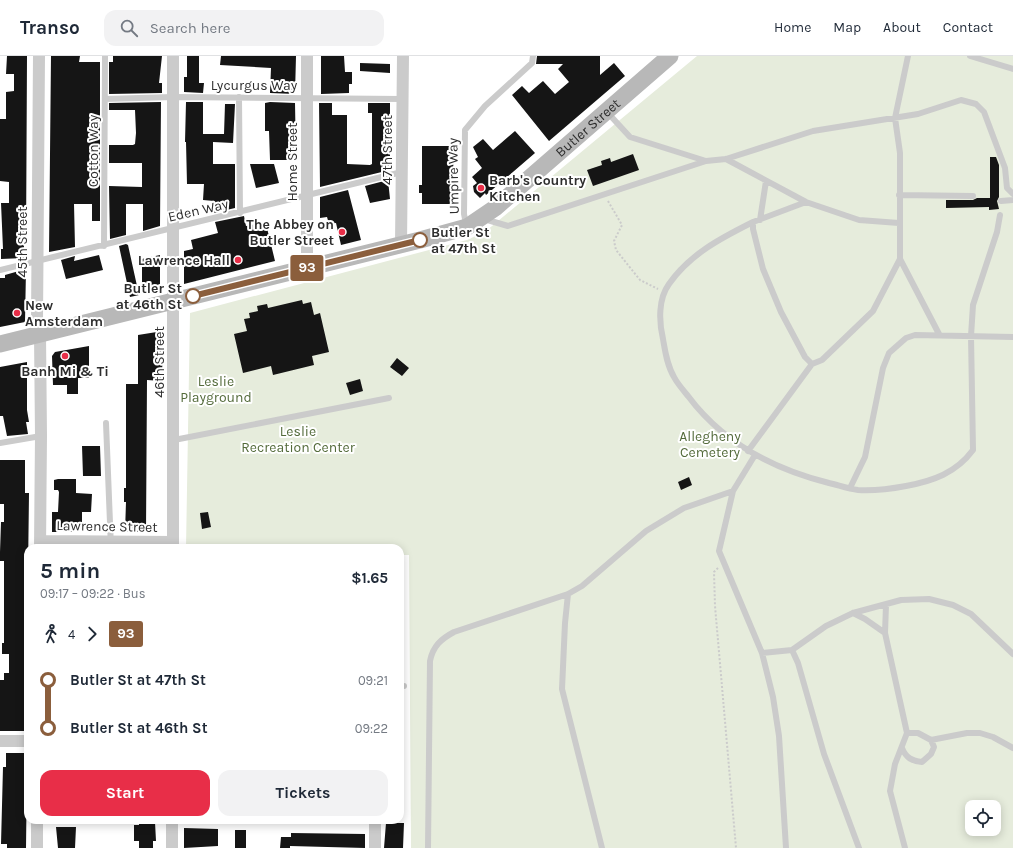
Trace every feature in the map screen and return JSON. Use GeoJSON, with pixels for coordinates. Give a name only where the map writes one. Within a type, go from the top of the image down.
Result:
{"type":"FeatureCollection","features":[{"type":"Feature","properties":{"kind":"main road","name":"Butler Street"},"geometry":{"type":"LineString","coordinates":[[0,344],[307,268],[401,244],[474,223],[607,112],[670,56]]}},
{"type":"Feature","properties":{"kind":"street","name":"45th Street"},"geometry":{"type":"LineString","coordinates":[[39,56],[37,321],[40,334],[40,544]]}},
{"type":"Feature","properties":{"kind":"street","name":"46th Street"},"geometry":{"type":"LineString","coordinates":[[173,56],[173,544]]}},
{"type":"Feature","properties":{"kind":"street","name":"Home Street"},"geometry":{"type":"LineString","coordinates":[[307,268],[308,56]]}},
{"type":"Feature","properties":{"kind":"street","name":"47th Street"},"geometry":{"type":"LineString","coordinates":[[401,244],[403,56]]}},
{"type":"Feature","properties":{"kind":"street"},"geometry":{"type":"LineString","coordinates":[[0,741],[24,741]]}},
{"type":"Feature","properties":{"kind":"street"},"geometry":{"type":"LineString","coordinates":[[37,824],[37,848]]}},
{"type":"Feature","properties":{"kind":"street"},"geometry":{"type":"LineString","coordinates":[[172,824],[172,848]]}},
{"type":"Feature","properties":{"kind":"street"},"geometry":{"type":"LineString","coordinates":[[375,824],[375,848]]}},
{"type":"Feature","properties":{"kind":"lane","name":"Cotton Way"},"geometry":{"type":"LineString","coordinates":[[104,246],[105,56]]}},
{"type":"Feature","properties":{"kind":"lane","name":"Umpire Way"},"geometry":{"type":"LineString","coordinates":[[474,223],[464,214],[464,130],[485,106],[532,63],[533,56]]}},
{"type":"Feature","properties":{"kind":"lane"},"geometry":{"type":"LineString","coordinates":[[908,56],[895,118],[900,153],[900,258],[938,334]]}},
{"type":"Feature","properties":{"kind":"lane"},"geometry":{"type":"LineString","coordinates":[[970,56],[1013,69]]}},
{"type":"Feature","properties":{"kind":"lane","name":"Lycurgus Way"},"geometry":{"type":"LineString","coordinates":[[105,99],[173,97],[402,99]]}},
{"type":"Feature","properties":{"kind":"lane"},"geometry":{"type":"LineString","coordinates":[[239,98],[240,213]]}},
{"type":"Feature","properties":{"kind":"lane"},"geometry":{"type":"LineString","coordinates":[[474,223],[508,226],[706,161],[726,159],[813,130],[918,114],[961,100],[976,104],[984,112],[1006,168],[1007,188],[1013,194]]}},
{"type":"Feature","properties":{"kind":"lane"},"geometry":{"type":"LineString","coordinates":[[607,112],[630,137],[706,161]]}},
{"type":"Feature","properties":{"kind":"lane"},"geometry":{"type":"LineString","coordinates":[[726,159],[806,202],[859,220],[899,224]]}},
{"type":"Feature","properties":{"kind":"lane","name":"Eden Way"},"geometry":{"type":"LineString","coordinates":[[0,270],[240,213],[402,172]]}},
{"type":"Feature","properties":{"kind":"lane"},"geometry":{"type":"LineString","coordinates":[[760,220],[766,181]]}},
{"type":"Feature","properties":{"kind":"lane"},"geometry":{"type":"LineString","coordinates":[[899,195],[973,196]]}},
{"type":"Feature","properties":{"kind":"lane"},"geometry":{"type":"LineString","coordinates":[[1001,200],[1013,200]]}},
{"type":"Feature","properties":{"kind":"lane"},"geometry":{"type":"LineString","coordinates":[[806,202],[753,222],[713,242],[700,252],[668,284],[661,300],[661,331],[666,357],[673,376],[711,423],[748,451],[768,463],[813,479],[850,488],[885,490],[926,482],[948,474],[966,460],[973,450],[971,336],[973,305],[997,232],[1000,215]]}},
{"type":"Feature","properties":{"kind":"lane"},"geometry":{"type":"LineString","coordinates":[[753,222],[753,229],[763,269],[781,312],[806,357],[812,364]]}},
{"type":"Feature","properties":{"kind":"lane"},"geometry":{"type":"LineString","coordinates":[[748,451],[812,364],[822,360],[873,311],[900,258]]}},
{"type":"Feature","properties":{"kind":"lane"},"geometry":{"type":"LineString","coordinates":[[850,488],[865,457],[883,368],[889,353],[906,338],[915,335],[938,334],[1013,337]]}},
{"type":"Feature","properties":{"kind":"lane"},"geometry":{"type":"LineString","coordinates":[[174,440],[389,398]]}},
{"type":"Feature","properties":{"kind":"lane"},"geometry":{"type":"LineString","coordinates":[[106,423],[110,544]]}},
{"type":"Feature","properties":{"kind":"lane"},"geometry":{"type":"LineString","coordinates":[[0,443],[41,436]]}},
{"type":"Feature","properties":{"kind":"lane"},"geometry":{"type":"LineString","coordinates":[[755,455],[733,491],[719,551],[762,653],[773,697],[779,736],[786,848]]}},
{"type":"Feature","properties":{"kind":"lane"},"geometry":{"type":"LineString","coordinates":[[428,848],[430,661],[436,644],[444,637],[454,632],[568,594],[582,586],[646,530],[684,508],[733,491]]}},
{"type":"Feature","properties":{"kind":"lane"},"geometry":{"type":"LineString","coordinates":[[568,594],[562,689],[602,848]]}},
{"type":"Feature","properties":{"kind":"lane"},"geometry":{"type":"LineString","coordinates":[[762,653],[792,650],[826,626],[853,613],[901,600],[928,599],[953,605],[971,614],[1013,654]]}},
{"type":"Feature","properties":{"kind":"lane"},"geometry":{"type":"LineString","coordinates":[[886,605],[885,633],[907,733],[895,764],[890,791],[905,848]]}},
{"type":"Feature","properties":{"kind":"lane"},"geometry":{"type":"LineString","coordinates":[[853,613],[865,619],[885,633]]}},
{"type":"Feature","properties":{"kind":"lane"},"geometry":{"type":"LineString","coordinates":[[792,650],[798,663],[824,754],[859,848]]}},
{"type":"Feature","properties":{"kind":"lane"},"geometry":{"type":"LineString","coordinates":[[902,748],[908,757],[914,761],[922,762],[931,754],[934,747],[931,740],[918,733],[907,733]]}},
{"type":"Feature","properties":{"kind":"lane"},"geometry":{"type":"LineString","coordinates":[[931,740],[967,733],[980,733],[993,737],[1013,748]]}},
{"type":"Feature","properties":{"kind":"path"},"geometry":{"type":"LineString","coordinates":[[612,209],[622,225],[614,241],[616,250],[640,280],[665,291]]}},
{"type":"Feature","properties":{"kind":"path"},"geometry":{"type":"LineString","coordinates":[[723,563],[714,572],[713,577],[736,848]]}},
{"type":"Feature","properties":{"kind":"green space","name":"Allegheny Cemetery"},"geometry":{"type":"Polygon","coordinates":[[[697,56],[1013,56],[1013,848],[411,848],[409,555],[404,555],[404,544],[186,544],[190,313],[467,240],[486,231],[697,56]]]}},
{"type":"Feature","properties":{"kind":"building"},"geometry":{"type":"Polygon","coordinates":[[[7,56],[27,56],[26,245],[24,245],[24,258],[1,259],[1,249],[3,249],[1,203],[9,203],[9,182],[0,181],[0,119],[6,119],[6,92],[14,91],[14,74],[6,74],[7,56]]]}},
{"type":"Feature","properties":{"kind":"building"},"geometry":{"type":"Polygon","coordinates":[[[51,56],[80,56],[79,62],[100,62],[100,221],[92,221],[92,204],[74,204],[75,247],[49,252],[51,56]]]}},
{"type":"Feature","properties":{"kind":"building"},"geometry":{"type":"Polygon","coordinates":[[[113,56],[162,56],[159,83],[162,83],[162,93],[109,94],[109,62],[113,62],[113,56]]]}},
{"type":"Feature","properties":{"kind":"building"},"geometry":{"type":"Polygon","coordinates":[[[187,56],[199,56],[199,83],[204,83],[203,93],[184,92],[184,77],[187,77],[187,56]]]}},
{"type":"Feature","properties":{"kind":"building"},"geometry":{"type":"Polygon","coordinates":[[[221,56],[296,56],[295,94],[270,93],[271,68],[220,65],[221,56]]]}},
{"type":"Feature","properties":{"kind":"building"},"geometry":{"type":"Polygon","coordinates":[[[321,56],[344,56],[345,72],[352,72],[352,84],[349,84],[349,93],[321,94],[321,56]]]}},
{"type":"Feature","properties":{"kind":"building"},"geometry":{"type":"Polygon","coordinates":[[[537,56],[600,56],[600,75],[614,63],[625,76],[549,141],[512,95],[522,86],[529,93],[543,81],[555,94],[569,82],[558,69],[563,64],[536,64],[537,56]]]}},
{"type":"Feature","properties":{"kind":"building"},"geometry":{"type":"Polygon","coordinates":[[[360,63],[390,64],[390,73],[360,71],[360,63]]]}},
{"type":"Feature","properties":{"kind":"building"},"geometry":{"type":"Polygon","coordinates":[[[161,102],[160,226],[143,231],[143,204],[126,204],[126,235],[110,239],[109,186],[142,187],[142,163],[109,163],[109,145],[133,145],[135,144],[136,133],[135,110],[109,110],[109,103],[161,102]]]}},
{"type":"Feature","properties":{"kind":"building"},"geometry":{"type":"Polygon","coordinates":[[[186,102],[203,102],[203,134],[224,134],[225,104],[235,104],[233,143],[213,142],[213,164],[235,164],[235,208],[214,213],[214,201],[203,200],[204,184],[187,184],[185,142],[186,102]]]}},
{"type":"Feature","properties":{"kind":"building"},"geometry":{"type":"Polygon","coordinates":[[[265,103],[295,103],[296,160],[270,160],[269,131],[265,131],[265,103]]]}},
{"type":"Feature","properties":{"kind":"building"},"geometry":{"type":"Polygon","coordinates":[[[319,103],[332,103],[332,115],[347,115],[347,164],[370,165],[372,164],[372,113],[368,113],[368,103],[390,103],[390,170],[320,187],[319,103]]]}},
{"type":"Feature","properties":{"kind":"building"},"geometry":{"type":"Polygon","coordinates":[[[515,131],[535,153],[486,195],[485,193],[480,198],[474,192],[473,186],[477,183],[472,177],[482,168],[475,159],[478,157],[473,147],[483,139],[493,150],[515,131]]]}},
{"type":"Feature","properties":{"kind":"building"},"geometry":{"type":"Polygon","coordinates":[[[422,146],[453,146],[454,204],[422,204],[422,193],[419,193],[419,185],[422,185],[422,146]]]}},
{"type":"Feature","properties":{"kind":"building"},"geometry":{"type":"Polygon","coordinates":[[[633,154],[639,170],[593,186],[587,170],[602,165],[601,161],[610,158],[611,162],[633,154]]]}},
{"type":"Feature","properties":{"kind":"building"},"geometry":{"type":"Polygon","coordinates":[[[990,157],[996,157],[999,165],[999,197],[997,201],[999,209],[989,210],[989,207],[946,208],[946,200],[973,200],[977,198],[990,198],[990,157]]]}},
{"type":"Feature","properties":{"kind":"building"},"geometry":{"type":"Polygon","coordinates":[[[250,164],[274,164],[279,183],[256,188],[250,164]]]}},
{"type":"Feature","properties":{"kind":"building"},"geometry":{"type":"Polygon","coordinates":[[[388,180],[390,199],[370,203],[365,186],[388,180]]]}},
{"type":"Feature","properties":{"kind":"building"},"geometry":{"type":"Polygon","coordinates":[[[348,190],[361,240],[341,245],[336,223],[329,224],[327,217],[320,218],[320,197],[348,190]]]}},
{"type":"Feature","properties":{"kind":"building"},"geometry":{"type":"Polygon","coordinates":[[[244,216],[246,226],[256,224],[257,230],[267,228],[275,261],[184,284],[184,251],[193,249],[191,240],[218,233],[215,222],[244,216]]]}},
{"type":"Feature","properties":{"kind":"building"},"geometry":{"type":"Polygon","coordinates":[[[126,244],[128,245],[139,295],[130,297],[119,246],[126,244]]]}},
{"type":"Feature","properties":{"kind":"building"},"geometry":{"type":"Polygon","coordinates":[[[99,255],[103,270],[66,279],[61,260],[75,256],[74,261],[99,255]]]}},
{"type":"Feature","properties":{"kind":"building"},"geometry":{"type":"Polygon","coordinates":[[[160,255],[160,289],[142,293],[142,259],[160,255]]]}},
{"type":"Feature","properties":{"kind":"building"},"geometry":{"type":"Polygon","coordinates":[[[26,269],[25,322],[0,327],[0,278],[5,278],[5,275],[26,269]]]}},
{"type":"Feature","properties":{"kind":"building"},"geometry":{"type":"Polygon","coordinates":[[[302,300],[303,304],[311,302],[314,315],[320,313],[329,352],[312,356],[314,365],[273,375],[271,366],[243,373],[234,334],[247,331],[244,319],[250,318],[249,313],[258,311],[257,306],[267,304],[268,308],[302,300]]]}},
{"type":"Feature","properties":{"kind":"building"},"geometry":{"type":"Polygon","coordinates":[[[163,331],[162,381],[147,380],[146,532],[125,532],[126,502],[124,502],[124,488],[126,488],[126,384],[138,384],[138,335],[163,331]]]}},
{"type":"Feature","properties":{"kind":"building"},"geometry":{"type":"Polygon","coordinates":[[[89,346],[89,378],[78,378],[78,394],[67,394],[67,385],[53,385],[52,356],[55,352],[89,346]]]}},
{"type":"Feature","properties":{"kind":"building"},"geometry":{"type":"Polygon","coordinates":[[[397,358],[409,368],[402,376],[390,367],[397,358]]]}},
{"type":"Feature","properties":{"kind":"building"},"geometry":{"type":"Polygon","coordinates":[[[27,362],[27,410],[29,422],[26,422],[28,434],[7,436],[3,416],[0,416],[0,367],[27,362]]]}},
{"type":"Feature","properties":{"kind":"building"},"geometry":{"type":"Polygon","coordinates":[[[360,379],[363,391],[350,395],[346,383],[360,379]]]}},
{"type":"Feature","properties":{"kind":"building"},"geometry":{"type":"Polygon","coordinates":[[[82,446],[100,446],[101,476],[83,476],[82,446]]]}},
{"type":"Feature","properties":{"kind":"building"},"geometry":{"type":"Polygon","coordinates":[[[0,460],[25,460],[25,493],[29,493],[28,544],[24,544],[24,731],[0,731],[0,680],[4,680],[4,673],[9,673],[9,654],[2,654],[2,643],[4,643],[4,561],[0,561],[0,552],[1,522],[4,522],[4,504],[0,504],[0,460]]]}},
{"type":"Feature","properties":{"kind":"building"},"geometry":{"type":"Polygon","coordinates":[[[689,477],[692,485],[681,490],[678,482],[689,477]]]}},
{"type":"Feature","properties":{"kind":"building"},"geometry":{"type":"Polygon","coordinates":[[[76,479],[76,493],[92,494],[91,512],[82,512],[82,529],[73,529],[73,532],[52,532],[52,512],[58,512],[59,492],[58,490],[54,490],[54,480],[76,479]]]}},
{"type":"Feature","properties":{"kind":"building"},"geometry":{"type":"Polygon","coordinates":[[[208,512],[211,527],[202,529],[200,513],[208,512]]]}},
{"type":"Feature","properties":{"kind":"building"},"geometry":{"type":"Polygon","coordinates":[[[6,753],[24,753],[24,824],[26,824],[26,848],[7,848],[7,844],[1,844],[3,767],[6,767],[6,753]]]}},
{"type":"Feature","properties":{"kind":"building"},"geometry":{"type":"Polygon","coordinates":[[[155,824],[156,841],[153,841],[153,848],[139,848],[139,841],[134,841],[134,825],[155,824]]]}},
{"type":"Feature","properties":{"kind":"building"},"geometry":{"type":"Polygon","coordinates":[[[386,824],[404,824],[403,848],[384,848],[386,824]]]}},
{"type":"Feature","properties":{"kind":"building"},"geometry":{"type":"Polygon","coordinates":[[[56,827],[76,827],[75,848],[58,848],[56,827]]]}},
{"type":"Feature","properties":{"kind":"building"},"geometry":{"type":"Polygon","coordinates":[[[184,828],[218,829],[218,846],[184,848],[184,828]]]}},
{"type":"Feature","properties":{"kind":"building"},"geometry":{"type":"Polygon","coordinates":[[[235,830],[246,830],[246,848],[235,848],[235,830]]]}},
{"type":"Feature","properties":{"kind":"building"},"geometry":{"type":"Polygon","coordinates":[[[291,833],[365,834],[365,848],[290,846],[290,848],[280,848],[281,837],[291,837],[291,833]]]}},
{"type":"Feature","properties":{"kind":"bus line","name":"93"},"geometry":{"type":"LineString","coordinates":[[193,296],[420,240]]}},
{"type":"Feature","properties":{"kind":"place","name":"Barb's Country Kitchen"},"geometry":{"type":"Point","coordinates":[481,188]}},
{"type":"Feature","properties":{"kind":"place","name":"The Abbey on Butler Street"},"geometry":{"type":"Point","coordinates":[342,232]}},
{"type":"Feature","properties":{"kind":"place","name":"Butler St at 47th St"},"geometry":{"type":"Point","coordinates":[420,240]}},
{"type":"Feature","properties":{"kind":"place","name":"Lawrence Hall"},"geometry":{"type":"Point","coordinates":[238,260]}},
{"type":"Feature","properties":{"kind":"place","name":"Butler St at 46th St"},"geometry":{"type":"Point","coordinates":[193,296]}},
{"type":"Feature","properties":{"kind":"place","name":"New Amsterdam"},"geometry":{"type":"Point","coordinates":[17,313]}},
{"type":"Feature","properties":{"kind":"place","name":"Banh Mi & Ti"},"geometry":{"type":"Point","coordinates":[65,356]}},
{"type":"Feature","properties":{"kind":"park label","name":"Leslie Playground"},"geometry":{"type":"Point","coordinates":[216,390]}},
{"type":"Feature","properties":{"kind":"park label","name":"Leslie Recreation Center"},"geometry":{"type":"Point","coordinates":[298,440]}}]}
